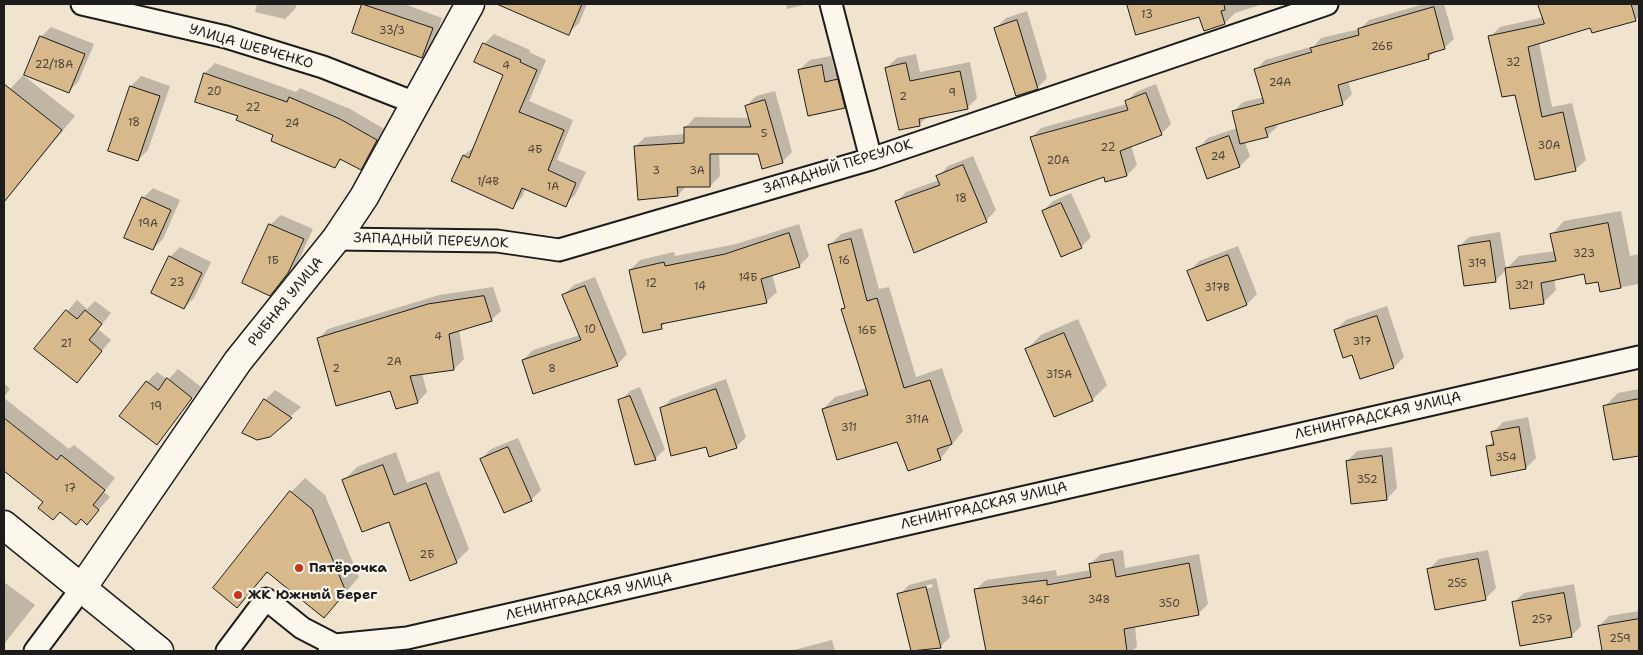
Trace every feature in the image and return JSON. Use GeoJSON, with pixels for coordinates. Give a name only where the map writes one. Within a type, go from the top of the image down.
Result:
{"type":"FeatureCollection","features":[{"type":"Feature","properties":{"kind":"street","name":"УЛИЦА ШЕВЧЕНКО"},"geometry":{"type":"LineString","coordinates":[[82,4],[226,37],[323,67],[415,104]]}},
{"type":"Feature","properties":{"kind":"street","name":"РЫБНАЯ УЛИЦА"},"geometry":{"type":"LineString","coordinates":[[82,588],[238,361],[336,239],[364,197],[470,4]]}},
{"type":"Feature","properties":{"kind":"street"},"geometry":{"type":"LineString","coordinates":[[831,4],[871,159]]}},
{"type":"Feature","properties":{"kind":"street","name":"ЗАПАДНЫЙ ПЕРЕУЛОК"},"geometry":{"type":"LineString","coordinates":[[336,239],[497,241],[559,250],[871,159],[1327,4]]}},
{"type":"Feature","properties":{"kind":"street","name":"ЛЕНИНГРАДСКАЯ УЛИЦА"},"geometry":{"type":"LineString","coordinates":[[332,648],[407,638],[1639,356]]}},
{"type":"Feature","properties":{"kind":"street"},"geometry":{"type":"LineString","coordinates":[[4,525],[159,651]]}},
{"type":"Feature","properties":{"kind":"street"},"geometry":{"type":"LineString","coordinates":[[34,651],[82,588]]}},
{"type":"Feature","properties":{"kind":"street"},"geometry":{"type":"LineString","coordinates":[[227,651],[266,599],[302,628],[332,648]]}},
{"type":"Feature","properties":{"kind":"building"},"geometry":{"type":"Polygon","coordinates":[[[362,4],[433,28],[422,58],[352,33],[362,4]]]}},
{"type":"Feature","properties":{"kind":"building"},"geometry":{"type":"Polygon","coordinates":[[[497,4],[582,4],[569,35],[497,4]]]}},
{"type":"Feature","properties":{"kind":"building"},"geometry":{"type":"Polygon","coordinates":[[[1127,4],[1224,4],[1225,10],[1221,11],[1225,24],[1204,31],[1199,17],[1136,35],[1127,4]]]}},
{"type":"Feature","properties":{"kind":"building"},"geometry":{"type":"Polygon","coordinates":[[[1538,4],[1631,4],[1636,21],[1592,33],[1590,28],[1528,47],[1542,117],[1563,112],[1576,171],[1535,180],[1515,95],[1502,97],[1488,36],[1544,24],[1538,4]]]}},
{"type":"Feature","properties":{"kind":"building"},"geometry":{"type":"Polygon","coordinates":[[[1434,7],[1445,49],[1428,54],[1429,59],[1338,85],[1343,105],[1265,128],[1268,137],[1240,144],[1232,111],[1264,103],[1254,69],[1312,52],[1310,48],[1359,35],[1358,29],[1434,7]]]}},
{"type":"Feature","properties":{"kind":"building"},"geometry":{"type":"Polygon","coordinates":[[[1017,20],[1038,89],[1016,96],[994,28],[1017,20]]]}},
{"type":"Feature","properties":{"kind":"building"},"geometry":{"type":"Polygon","coordinates":[[[40,36],[85,54],[69,93],[24,75],[40,36]]]}},
{"type":"Feature","properties":{"kind":"building"},"geometry":{"type":"Polygon","coordinates":[[[483,43],[521,60],[520,62],[537,70],[519,112],[564,130],[548,170],[576,183],[566,207],[522,188],[513,209],[451,181],[463,155],[469,158],[503,75],[474,62],[483,43]]]}},
{"type":"Feature","properties":{"kind":"building"},"geometry":{"type":"Polygon","coordinates":[[[906,63],[910,81],[960,71],[968,109],[919,119],[920,126],[899,130],[885,68],[906,63]]]}},
{"type":"Feature","properties":{"kind":"building"},"geometry":{"type":"Polygon","coordinates":[[[822,65],[825,82],[838,79],[845,108],[808,116],[798,70],[822,65]]]}},
{"type":"Feature","properties":{"kind":"building"},"geometry":{"type":"Polygon","coordinates":[[[204,73],[287,102],[289,97],[340,119],[377,140],[361,170],[340,159],[335,168],[271,141],[273,135],[236,120],[238,116],[195,102],[204,73]]]}},
{"type":"Feature","properties":{"kind":"building"},"geometry":{"type":"Polygon","coordinates":[[[4,84],[62,130],[4,202],[4,84]]]}},
{"type":"Feature","properties":{"kind":"building"},"geometry":{"type":"Polygon","coordinates":[[[130,86],[160,96],[138,161],[108,151],[130,86]]]}},
{"type":"Feature","properties":{"kind":"building"},"geometry":{"type":"Polygon","coordinates":[[[1146,93],[1162,135],[1120,151],[1127,176],[1105,182],[1104,177],[1050,196],[1030,137],[1128,110],[1125,101],[1146,93]]]}},
{"type":"Feature","properties":{"kind":"building"},"geometry":{"type":"Polygon","coordinates":[[[765,100],[783,163],[762,169],[758,154],[710,154],[710,187],[677,187],[678,196],[638,200],[634,146],[684,143],[684,127],[751,127],[745,106],[765,100]]]}},
{"type":"Feature","properties":{"kind":"building"},"geometry":{"type":"Polygon","coordinates":[[[1229,136],[1240,167],[1207,179],[1196,148],[1229,136]]]}},
{"type":"Feature","properties":{"kind":"building"},"geometry":{"type":"Polygon","coordinates":[[[963,165],[987,222],[914,253],[895,201],[940,185],[936,176],[963,165]]]}},
{"type":"Feature","properties":{"kind":"building"},"geometry":{"type":"Polygon","coordinates":[[[142,197],[171,210],[153,250],[124,238],[142,197]]]}},
{"type":"Feature","properties":{"kind":"building"},"geometry":{"type":"Polygon","coordinates":[[[1061,203],[1082,248],[1061,257],[1042,211],[1061,203]]]}},
{"type":"Feature","properties":{"kind":"building"},"geometry":{"type":"Polygon","coordinates":[[[1608,223],[1621,288],[1600,292],[1598,282],[1586,284],[1584,274],[1541,283],[1544,304],[1510,309],[1505,268],[1556,261],[1550,234],[1608,223]]]}},
{"type":"Feature","properties":{"kind":"building"},"geometry":{"type":"Polygon","coordinates":[[[269,224],[304,239],[288,273],[270,296],[242,283],[269,224]]]}},
{"type":"Feature","properties":{"kind":"building"},"geometry":{"type":"Polygon","coordinates":[[[789,233],[800,267],[761,279],[767,303],[661,324],[662,329],[643,333],[629,270],[664,262],[665,266],[725,254],[789,233]]]}},
{"type":"Feature","properties":{"kind":"building"},"geometry":{"type":"Polygon","coordinates":[[[851,239],[867,301],[877,298],[904,388],[930,380],[952,444],[937,449],[941,460],[908,471],[897,442],[837,460],[822,409],[868,395],[841,309],[845,308],[828,245],[851,239]]]}},
{"type":"Feature","properties":{"kind":"building"},"geometry":{"type":"Polygon","coordinates":[[[1490,241],[1496,282],[1464,286],[1458,246],[1490,241]]]}},
{"type":"Feature","properties":{"kind":"building"},"geometry":{"type":"Polygon","coordinates":[[[1228,255],[1247,305],[1207,321],[1187,271],[1228,255]]]}},
{"type":"Feature","properties":{"kind":"building"},"geometry":{"type":"Polygon","coordinates":[[[169,256],[202,273],[184,309],[151,293],[169,256]]]}},
{"type":"Feature","properties":{"kind":"building"},"geometry":{"type":"Polygon","coordinates":[[[585,286],[618,366],[533,394],[522,360],[581,340],[562,295],[585,286]]]}},
{"type":"Feature","properties":{"kind":"building"},"geometry":{"type":"Polygon","coordinates":[[[484,296],[492,321],[449,334],[454,370],[410,376],[418,403],[396,409],[390,391],[336,406],[317,338],[428,304],[484,296]]]}},
{"type":"Feature","properties":{"kind":"building"},"geometry":{"type":"Polygon","coordinates":[[[66,310],[77,319],[85,310],[102,324],[89,340],[102,351],[77,383],[34,349],[66,310]]]}},
{"type":"Feature","properties":{"kind":"building"},"geometry":{"type":"Polygon","coordinates":[[[1377,316],[1394,368],[1360,379],[1352,355],[1343,358],[1334,330],[1377,316]]]}},
{"type":"Feature","properties":{"kind":"building"},"geometry":{"type":"Polygon","coordinates":[[[1064,333],[1093,401],[1054,417],[1025,349],[1064,333]]]}},
{"type":"Feature","properties":{"kind":"building"},"geometry":{"type":"Polygon","coordinates":[[[167,378],[192,398],[157,445],[119,416],[146,381],[158,390],[167,378]]]}},
{"type":"Feature","properties":{"kind":"building"},"geometry":{"type":"Polygon","coordinates":[[[716,389],[737,448],[709,457],[706,447],[671,456],[660,408],[716,389]]]}},
{"type":"Feature","properties":{"kind":"building"},"geometry":{"type":"Polygon","coordinates":[[[630,396],[656,460],[635,465],[618,400],[630,396]]]}},
{"type":"Feature","properties":{"kind":"building"},"geometry":{"type":"Polygon","coordinates":[[[264,399],[292,418],[270,437],[257,440],[242,433],[264,399]]]}},
{"type":"Feature","properties":{"kind":"building"},"geometry":{"type":"Polygon","coordinates":[[[1639,399],[1639,456],[1613,460],[1603,406],[1639,399]]]}},
{"type":"Feature","properties":{"kind":"building"},"geometry":{"type":"Polygon","coordinates":[[[4,418],[57,460],[61,455],[105,490],[93,505],[99,510],[87,525],[81,519],[76,525],[60,512],[53,520],[38,508],[43,502],[4,471],[4,418]]]}},
{"type":"Feature","properties":{"kind":"building"},"geometry":{"type":"Polygon","coordinates":[[[1519,427],[1526,469],[1491,476],[1486,446],[1494,445],[1491,432],[1519,427]]]}},
{"type":"Feature","properties":{"kind":"building"},"geometry":{"type":"Polygon","coordinates":[[[508,447],[532,501],[504,513],[480,459],[508,447]]]}},
{"type":"Feature","properties":{"kind":"building"},"geometry":{"type":"Polygon","coordinates":[[[1382,456],[1387,500],[1351,504],[1346,461],[1382,456]]]}},
{"type":"Feature","properties":{"kind":"building"},"geometry":{"type":"Polygon","coordinates":[[[383,465],[394,495],[426,483],[457,563],[410,581],[389,522],[362,532],[342,480],[383,465]]]}},
{"type":"Feature","properties":{"kind":"building"},"geometry":{"type":"Polygon","coordinates":[[[290,491],[312,509],[346,592],[324,618],[267,572],[237,608],[213,588],[290,491]]]}},
{"type":"Feature","properties":{"kind":"building"},"geometry":{"type":"Polygon","coordinates":[[[1478,559],[1486,600],[1435,610],[1427,569],[1478,559]]]}},
{"type":"Feature","properties":{"kind":"building"},"geometry":{"type":"Polygon","coordinates":[[[1113,560],[1116,577],[1189,563],[1199,615],[1124,629],[1127,651],[986,651],[974,589],[1047,580],[1047,585],[1091,577],[1089,564],[1113,560]]]}},
{"type":"Feature","properties":{"kind":"building"},"geometry":{"type":"Polygon","coordinates":[[[926,587],[941,648],[911,651],[897,594],[926,587]]]}},
{"type":"Feature","properties":{"kind":"building"},"geometry":{"type":"Polygon","coordinates":[[[1564,593],[1572,637],[1520,646],[1512,602],[1564,593]]]}},
{"type":"Feature","properties":{"kind":"building"},"geometry":{"type":"Polygon","coordinates":[[[1639,619],[1639,651],[1602,651],[1598,626],[1639,619]]]}},
{"type":"Feature","properties":{"kind":"place","name":"Пятёрочка"},"geometry":{"type":"Point","coordinates":[299,568]}},
{"type":"Feature","properties":{"kind":"place","name":"ЖК Южный Берег"},"geometry":{"type":"Point","coordinates":[238,595]}}]}
